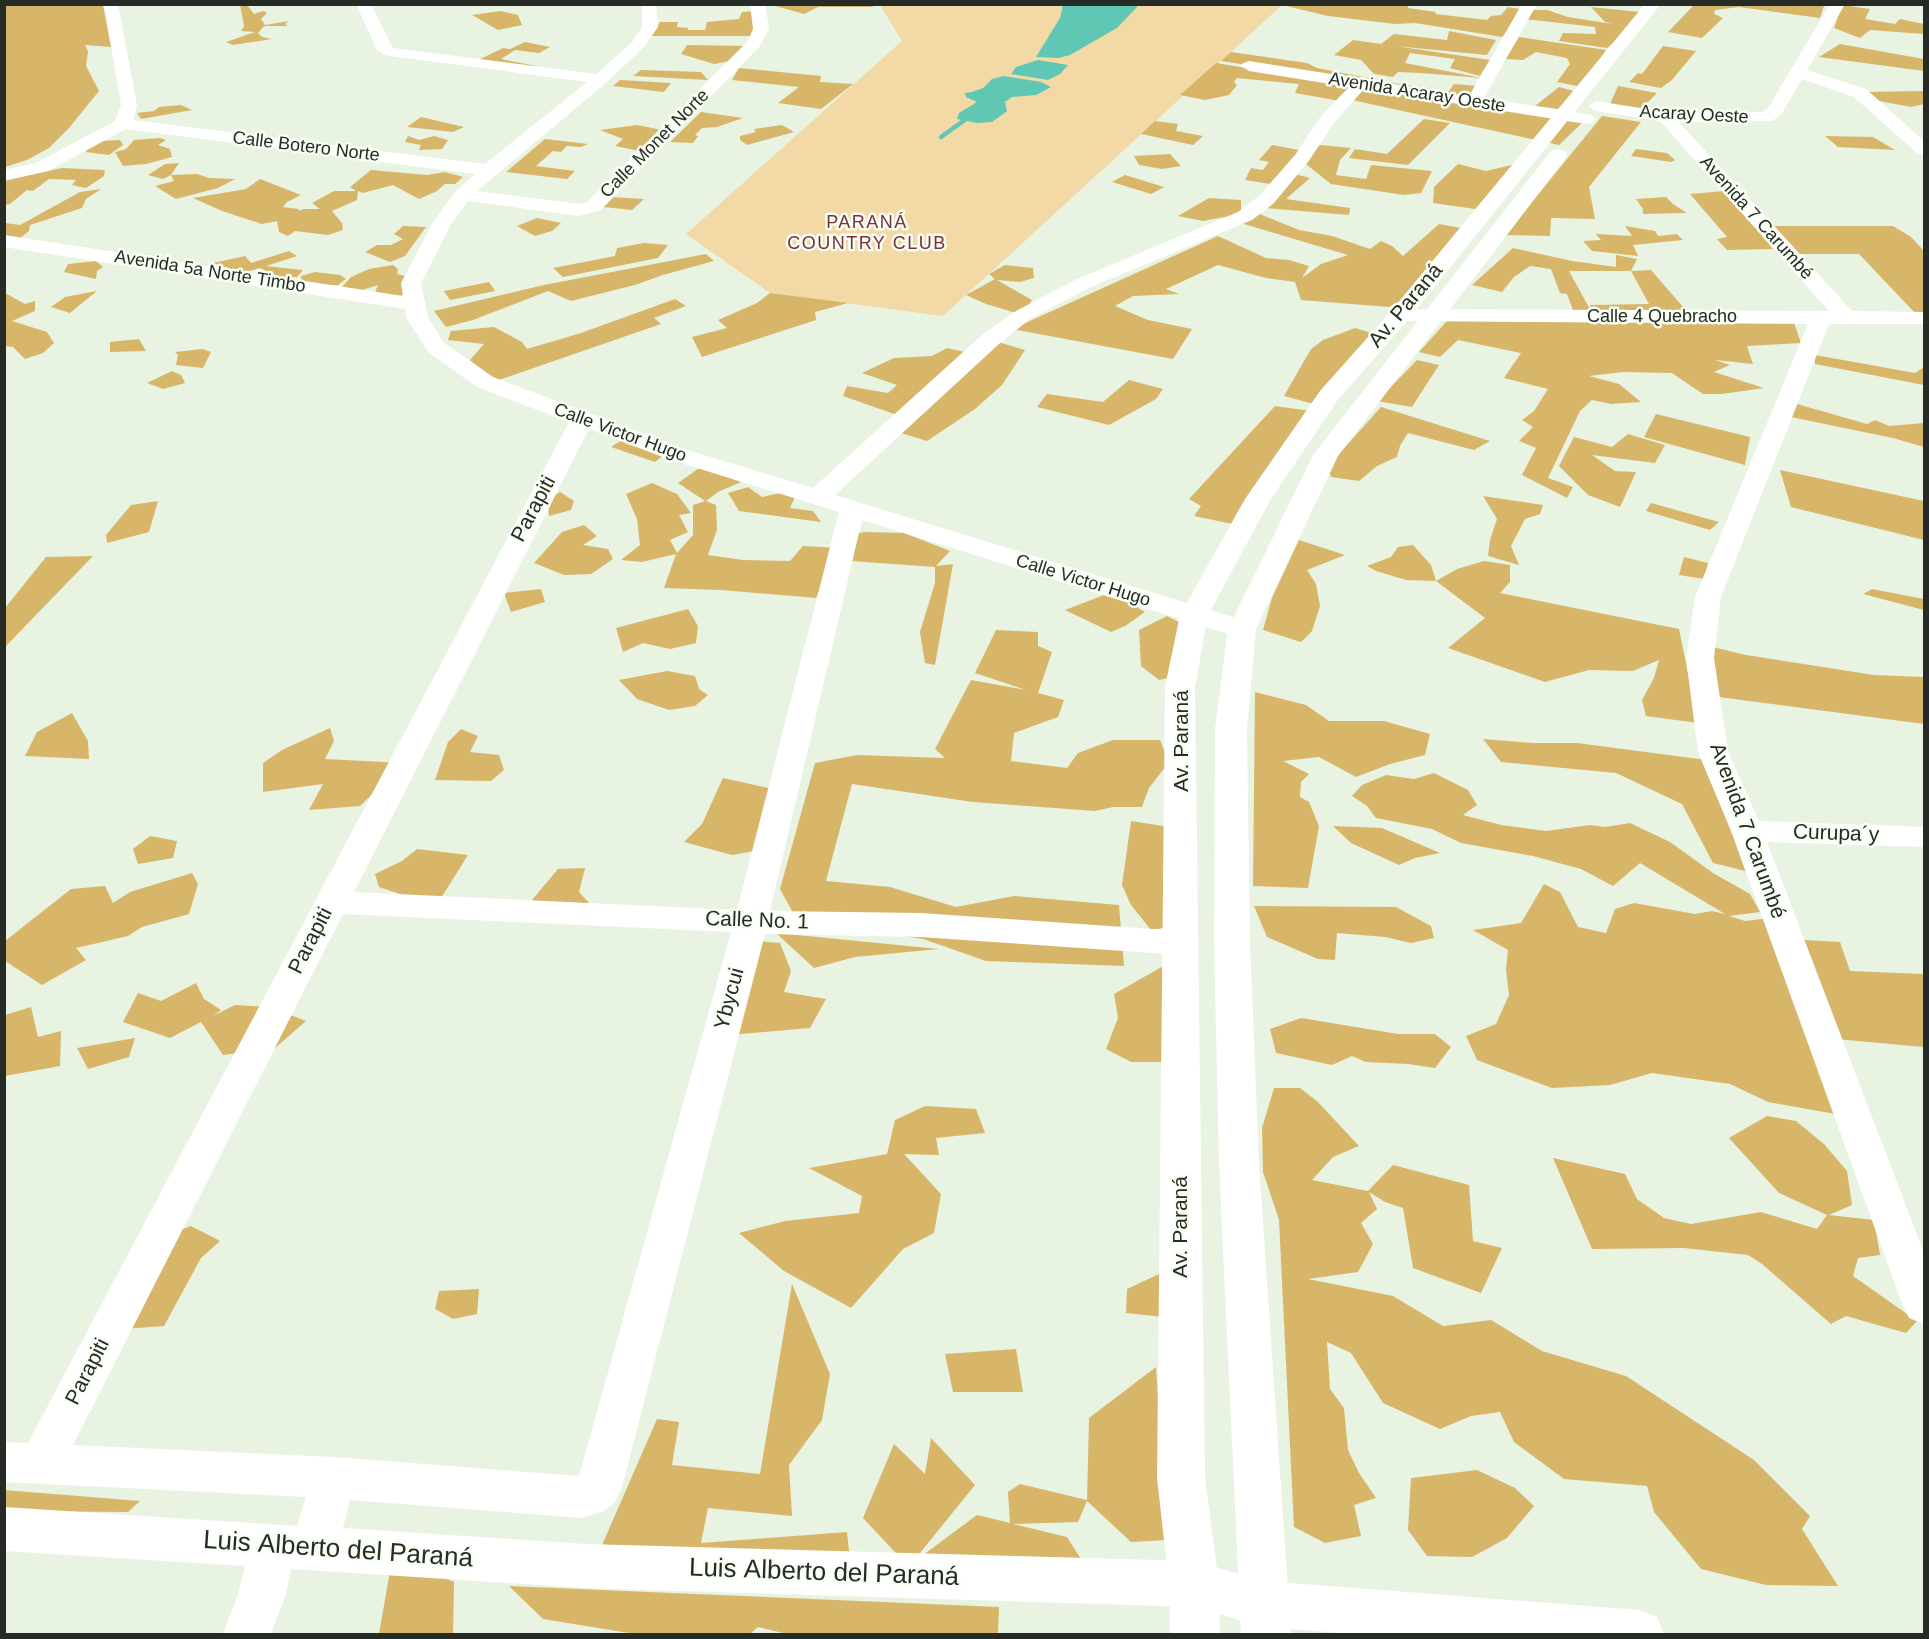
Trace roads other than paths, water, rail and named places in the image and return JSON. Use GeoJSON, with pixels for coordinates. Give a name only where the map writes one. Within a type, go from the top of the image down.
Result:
{"type":"FeatureCollection","features":[{"type":"Feature","properties":{"kind":"street"},"geometry":{"type":"LineString","coordinates":[[4,176],[42,167],[123,124],[129,105],[111,4]]}},
{"type":"Feature","properties":{"kind":"street"},"geometry":{"type":"LineString","coordinates":[[363,4],[385,50],[390,52],[601,79]]}},
{"type":"Feature","properties":{"kind":"street","name":"Calle Victor Hugo"},"geometry":{"type":"LineString","coordinates":[[649,4],[650,27],[639,44],[601,79],[489,170],[464,195],[443,222],[411,283],[417,317],[435,347],[485,382],[676,454],[1242,629]]}},
{"type":"Feature","properties":{"kind":"street","name":"Calle Monet Norte"},"geometry":{"type":"LineString","coordinates":[[464,195],[579,210],[594,206],[755,43],[761,29],[757,4]]}},
{"type":"Feature","properties":{"kind":"street"},"geometry":{"type":"LineString","coordinates":[[1474,101],[1530,4]]}},
{"type":"Feature","properties":{"kind":"street","name":"Av. Paraná"},"geometry":{"type":"LineString","coordinates":[[1195,1635],[1194,1584],[1181,1478],[1180,687],[1194,615],[1258,499],[1321,406],[1400,315],[1654,4]]}},
{"type":"Feature","properties":{"kind":"street","name":"Acaray Oeste"},"geometry":{"type":"LineString","coordinates":[[1591,113],[1665,117],[1766,117],[1774,111],[1838,4]]}},
{"type":"Feature","properties":{"kind":"street","name":"Avenida Acaray Oeste"},"geometry":{"type":"LineString","coordinates":[[1249,66],[1562,115],[1591,113]]}},
{"type":"Feature","properties":{"kind":"street"},"geometry":{"type":"LineString","coordinates":[[1798,73],[1860,93],[1920,142]]}},
{"type":"Feature","properties":{"kind":"street"},"geometry":{"type":"LineString","coordinates":[[816,499],[932,391],[991,339],[1023,315],[1084,283],[1245,216],[1266,200],[1302,158],[1327,120],[1360,84]]}},
{"type":"Feature","properties":{"kind":"street","name":"Av. Paraná"},"geometry":{"type":"LineString","coordinates":[[1265,1619],[1239,1164],[1232,944],[1231,729],[1242,629],[1326,455],[1611,88]]}},
{"type":"Feature","properties":{"kind":"street","name":"Avenida 7 Carumbé"},"geometry":{"type":"LineString","coordinates":[[1665,117],[1834,318],[1708,597],[1700,658],[1713,752],[1747,831],[1924,1306]]}},
{"type":"Feature","properties":{"kind":"street","name":"Calle Botero Norte"},"geometry":{"type":"LineString","coordinates":[[123,124],[489,170]]}},
{"type":"Feature","properties":{"kind":"street","name":"Avenida 5a Norte Timbo"},"geometry":{"type":"LineString","coordinates":[[4,241],[415,304]]}},
{"type":"Feature","properties":{"kind":"street","name":"Calle 4 Quebracho"},"geometry":{"type":"LineString","coordinates":[[1400,315],[1924,318]]}},
{"type":"Feature","properties":{"kind":"street","name":"Parapiti"},"geometry":{"type":"LineString","coordinates":[[23,1462],[331,902],[582,419]]}},
{"type":"Feature","properties":{"kind":"street","name":"Ybycui"},"geometry":{"type":"LineString","coordinates":[[334,1478],[582,1497],[588,1496],[599,1487],[751,922],[816,648],[852,509]]}},
{"type":"Feature","properties":{"kind":"street","name":"Curupa´y"},"geometry":{"type":"LineString","coordinates":[[1747,831],[1924,837]]}},
{"type":"Feature","properties":{"kind":"street","name":"Calle No. 1"},"geometry":{"type":"LineString","coordinates":[[331,902],[751,922],[921,926],[1182,943]]}},
{"type":"Feature","properties":{"kind":"street"},"geometry":{"type":"LineString","coordinates":[[23,1462],[334,1478],[294,1547],[262,1594],[247,1635]]}},
{"type":"Feature","properties":{"kind":"street","name":"Luis Alberto del Paraná"},"geometry":{"type":"LineString","coordinates":[[4,1529],[586,1566],[1194,1584],[1265,1619],[1640,1635]]}},
{"type":"Feature","properties":{"kind":"water"},"geometry":{"type":"Polygon","coordinates":[[[1137,4],[1137,7],[1117,28],[1070,55],[1058,58],[1036,57],[1060,18],[1063,5],[1137,4]]]}},
{"type":"Feature","properties":{"kind":"water"},"geometry":{"type":"Polygon","coordinates":[[[1038,60],[1068,65],[1060,74],[1048,80],[1011,74],[1016,67],[1038,60]]]}},
{"type":"Feature","properties":{"kind":"water"},"geometry":{"type":"Polygon","coordinates":[[[1004,76],[1041,82],[1051,87],[1036,95],[1012,97],[1005,102],[1007,111],[992,122],[977,123],[957,119],[959,113],[977,102],[966,97],[965,93],[983,88],[992,79],[1004,76]]]}},
{"type":"Feature","properties":{"kind":"waterway"},"geometry":{"type":"LineString","coordinates":[[941,137],[973,114]]}},
{"type":"Feature","properties":{"kind":"district","name":"PARANÁ COUNTRY CLUB"},"geometry":{"type":"Point","coordinates":[867,233]}}]}
